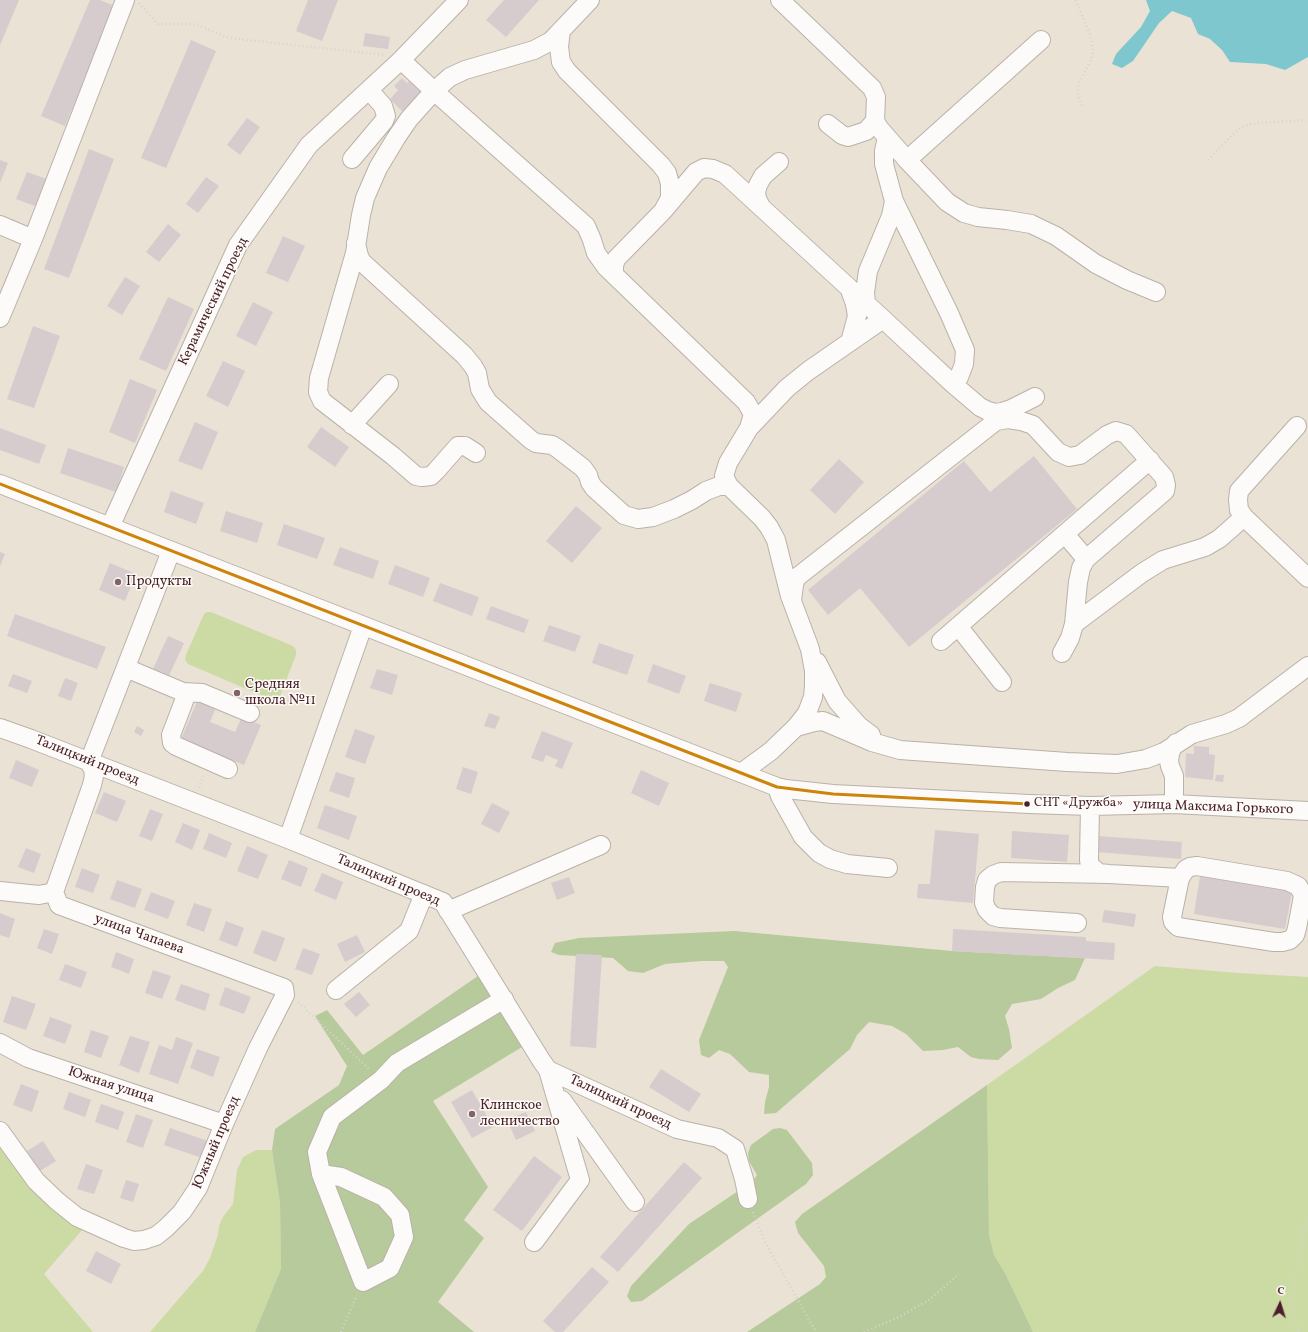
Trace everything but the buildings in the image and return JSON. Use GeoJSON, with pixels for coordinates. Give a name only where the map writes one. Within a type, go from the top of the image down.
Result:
{"type":"FeatureCollection","features":[{"type":"Feature","properties":{"kind":"street"},"geometry":{"type":"LineString","coordinates":[[0,318],[33,239],[125,0]]}},
{"type":"Feature","properties":{"kind":"street","name":"Керамический проезд"},"geometry":{"type":"LineString","coordinates":[[110,527],[238,244],[309,145],[400,62],[459,0]]}},
{"type":"Feature","properties":{"kind":"street"},"geometry":{"type":"LineString","coordinates":[[476,453],[465,446],[458,446],[430,476],[416,476],[322,401],[318,392],[322,365],[355,253],[360,215],[365,198],[378,168],[409,119],[434,91],[450,77],[465,70],[534,50],[551,41],[590,0]]}},
{"type":"Feature","properties":{"kind":"street"},"geometry":{"type":"LineString","coordinates":[[780,0],[872,88],[876,97],[875,121],[906,160],[948,202],[964,213],[978,217],[1031,224],[1056,236],[1096,264],[1127,280],[1156,292]]}},
{"type":"Feature","properties":{"kind":"street"},"geometry":{"type":"LineString","coordinates":[[561,30],[559,47],[561,62],[567,71],[661,165],[666,173],[670,184],[670,198],[663,211]]}},
{"type":"Feature","properties":{"kind":"street"},"geometry":{"type":"LineString","coordinates":[[906,160],[1042,40]]}},
{"type":"Feature","properties":{"kind":"street"},"geometry":{"type":"LineString","coordinates":[[400,62],[586,226],[596,253],[606,267],[746,402],[754,414],[749,428],[728,463],[724,476],[729,486],[762,518],[776,540],[792,603],[810,649],[837,701],[859,726],[873,736],[900,750]]}},
{"type":"Feature","properties":{"kind":"street"},"geometry":{"type":"LineString","coordinates":[[352,159],[384,121],[386,116],[383,106],[369,90]]}},
{"type":"Feature","properties":{"kind":"street"},"geometry":{"type":"LineString","coordinates":[[828,124],[842,135],[848,137],[866,131],[875,121]]}},
{"type":"Feature","properties":{"kind":"street"},"geometry":{"type":"LineString","coordinates":[[887,137],[884,151],[884,164],[894,201],[949,313],[964,350],[964,364],[959,377],[953,384]]}},
{"type":"Feature","properties":{"kind":"street"},"geometry":{"type":"LineString","coordinates":[[762,208],[757,199],[756,192],[758,185],[763,176],[779,162]]}},
{"type":"Feature","properties":{"kind":"street"},"geometry":{"type":"LineString","coordinates":[[614,275],[616,259],[663,211],[696,172],[704,168],[713,169],[729,177],[970,399],[988,411],[996,413],[1011,410]]}},
{"type":"Feature","properties":{"kind":"street"},"geometry":{"type":"LineString","coordinates":[[729,177],[742,180],[752,180],[763,176]]}},
{"type":"Feature","properties":{"kind":"street"},"geometry":{"type":"LineString","coordinates":[[866,304],[865,292],[868,271],[891,216],[894,201]]}},
{"type":"Feature","properties":{"kind":"street"},"geometry":{"type":"LineString","coordinates":[[0,225],[33,239]]}},
{"type":"Feature","properties":{"kind":"street"},"geometry":{"type":"LineString","coordinates":[[356,243],[362,262],[464,355],[477,373],[480,389],[488,402],[531,440],[536,443],[552,445],[583,468],[594,488],[624,515],[638,519],[653,517],[674,509],[706,491],[719,486],[729,486]]}},
{"type":"Feature","properties":{"kind":"street"},"geometry":{"type":"LineString","coordinates":[[850,290],[857,316],[850,342]]}},
{"type":"Feature","properties":{"kind":"street"},"geometry":{"type":"LineString","coordinates":[[749,428],[787,388],[808,371],[883,319]]}},
{"type":"Feature","properties":{"kind":"street"},"geometry":{"type":"LineString","coordinates":[[352,425],[389,384]]}},
{"type":"Feature","properties":{"kind":"street"},"geometry":{"type":"LineString","coordinates":[[792,603],[796,578],[996,421],[1035,396]]}},
{"type":"Feature","properties":{"kind":"street"},"geometry":{"type":"LineString","coordinates":[[968,443],[975,429],[976,420],[976,412],[970,399]]}},
{"type":"Feature","properties":{"kind":"street"},"geometry":{"type":"LineString","coordinates":[[996,421],[1008,419],[1033,425],[1058,452],[1069,456],[1080,455],[1107,434],[1116,431],[1126,434],[1164,477],[1166,485],[1165,491],[1086,559],[1081,568],[1074,624],[1070,638],[1062,653]]}},
{"type":"Feature","properties":{"kind":"street"},"geometry":{"type":"LineString","coordinates":[[1297,426],[1239,491],[1238,500],[1239,510],[1244,517],[1308,578]]}},
{"type":"Feature","properties":{"kind":"street"},"geometry":{"type":"LineString","coordinates":[[941,641],[1150,460]]}},
{"type":"Feature","properties":{"kind":"street","name":"улица Максима Горького"},"geometry":{"type":"LineString","coordinates":[[0,484],[786,789],[832,794],[1029,804],[1090,806],[1174,804],[1308,811]]}},
{"type":"Feature","properties":{"kind":"street"},"geometry":{"type":"LineString","coordinates":[[1074,624],[1142,573],[1163,560],[1205,547],[1219,539],[1244,517]]}},
{"type":"Feature","properties":{"kind":"street"},"geometry":{"type":"LineString","coordinates":[[1065,534],[1086,559]]}},
{"type":"Feature","properties":{"kind":"street"},"geometry":{"type":"LineString","coordinates":[[0,891],[39,896],[54,892],[92,785],[94,776],[93,769],[89,762],[172,551]]}},
{"type":"Feature","properties":{"kind":"street"},"geometry":{"type":"LineString","coordinates":[[288,839],[363,626]]}},
{"type":"Feature","properties":{"kind":"street"},"geometry":{"type":"LineString","coordinates":[[958,626],[1002,682]]}},
{"type":"Feature","properties":{"kind":"street"},"geometry":{"type":"LineString","coordinates":[[741,772],[771,751],[796,727],[807,712],[813,697],[814,686],[814,671],[810,649]]}},
{"type":"Feature","properties":{"kind":"street"},"geometry":{"type":"LineString","coordinates":[[1146,759],[1164,752],[1192,734],[1226,724],[1239,718],[1308,666]]}},
{"type":"Feature","properties":{"kind":"street"},"geometry":{"type":"LineString","coordinates":[[126,668],[183,692],[202,693],[250,713]]}},
{"type":"Feature","properties":{"kind":"street"},"geometry":{"type":"LineString","coordinates":[[183,692],[185,697],[171,735],[172,743],[228,769]]}},
{"type":"Feature","properties":{"kind":"street"},"geometry":{"type":"LineString","coordinates":[[796,727],[823,721],[872,742],[900,750],[1116,764],[1146,759],[1159,759],[1170,766]]}},
{"type":"Feature","properties":{"kind":"street","name":"Талицкий проезд"},"geometry":{"type":"LineString","coordinates":[[0,728],[288,839],[443,902],[548,1070],[677,1129],[718,1138],[724,1141],[735,1149],[748,1199]]}},
{"type":"Feature","properties":{"kind":"street"},"geometry":{"type":"LineString","coordinates":[[1174,804],[1174,776],[1170,766],[1170,754],[1176,743]]}},
{"type":"Feature","properties":{"kind":"street"},"geometry":{"type":"LineString","coordinates":[[777,786],[780,796],[803,837],[819,853],[830,859],[846,864],[888,868]]}},
{"type":"Feature","properties":{"kind":"street"},"geometry":{"type":"LineString","coordinates":[[1090,806],[1090,865],[1099,873],[1109,874]]}},
{"type":"Feature","properties":{"kind":"street"},"geometry":{"type":"LineString","coordinates":[[448,911],[601,845]]}},
{"type":"Feature","properties":{"kind":"street"},"geometry":{"type":"LineString","coordinates":[[1197,866],[1294,884],[1298,886],[1303,896],[1295,935],[1290,940],[1274,942],[1178,927],[1173,922],[1172,917],[1180,878],[1186,869],[1197,866]]}},
{"type":"Feature","properties":{"kind":"street"},"geometry":{"type":"LineString","coordinates":[[1077,922],[1000,918],[993,916],[987,910],[984,903],[987,880],[993,875],[1001,872],[1109,874],[1180,878]]}},
{"type":"Feature","properties":{"kind":"street","name":"улица Чапаева"},"geometry":{"type":"LineString","coordinates":[[54,892],[59,905],[284,988]]}},
{"type":"Feature","properties":{"kind":"street"},"geometry":{"type":"LineString","coordinates":[[336,990],[409,931],[424,894]]}},
{"type":"Feature","properties":{"kind":"street","name":"Южный проезд"},"geometry":{"type":"LineString","coordinates":[[0,1131],[36,1182],[77,1217],[134,1241],[144,1240],[156,1236],[182,1212],[198,1188],[224,1124],[258,1048],[285,995],[284,988]]}},
{"type":"Feature","properties":{"kind":"street"},"geometry":{"type":"LineString","coordinates":[[321,1174],[341,1177],[384,1197],[400,1215],[404,1237],[390,1268],[363,1282],[321,1174],[317,1152],[332,1117],[380,1080],[397,1063],[504,999]]}},
{"type":"Feature","properties":{"kind":"street","name":"Южная улица"},"geometry":{"type":"LineString","coordinates":[[0,1043],[28,1058],[224,1124]]}},
{"type":"Feature","properties":{"kind":"street"},"geometry":{"type":"LineString","coordinates":[[534,1242],[580,1180],[548,1070]]}},
{"type":"Feature","properties":{"kind":"street"},"geometry":{"type":"LineString","coordinates":[[553,1088],[635,1202]]}},
{"type":"Feature","properties":{"kind":"path"},"geometry":{"type":"LineString","coordinates":[[136,0],[158,24],[195,24],[229,38],[393,56],[400,62]]}},
{"type":"Feature","properties":{"kind":"path"},"geometry":{"type":"LineString","coordinates":[[1076,0],[1090,34],[1093,48],[1092,58],[1078,85],[1078,95],[1082,106]]}},
{"type":"Feature","properties":{"kind":"path"},"geometry":{"type":"LineString","coordinates":[[1208,160],[1235,132],[1244,126],[1258,123],[1308,120]]}},
{"type":"Feature","properties":{"kind":"path"},"geometry":{"type":"LineString","coordinates":[[193,802],[209,761]]}},
{"type":"Feature","properties":{"kind":"path"},"geometry":{"type":"LineString","coordinates":[[284,988],[380,1080]]}},
{"type":"Feature","properties":{"kind":"path"},"geometry":{"type":"LineString","coordinates":[[748,1199],[765,1242],[816,1332]]}},
{"type":"Feature","properties":{"kind":"path"},"geometry":{"type":"LineString","coordinates":[[1299,1332],[1291,1297],[1303,1232],[1308,1216]]}},
{"type":"Feature","properties":{"kind":"path"},"geometry":{"type":"LineString","coordinates":[[864,1332],[899,1318],[929,1300],[959,1274]]}},
{"type":"Feature","properties":{"kind":"path"},"geometry":{"type":"LineString","coordinates":[[341,1332],[363,1282]]}},
{"type":"Feature","properties":{"kind":"green space"},"geometry":{"type":"Polygon","coordinates":[[[211,612],[293,646],[296,650],[296,655],[280,696],[270,699],[188,664],[185,660],[186,655],[204,614],[211,612]]]}},
{"type":"Feature","properties":{"kind":"green space"},"geometry":{"type":"Polygon","coordinates":[[[734,931],[952,951],[1085,958],[1075,980],[1058,988],[1041,999],[1012,1004],[1005,1016],[1012,1048],[998,1060],[971,1057],[958,1047],[943,1050],[923,1051],[906,1034],[892,1026],[869,1022],[857,1035],[850,1049],[776,1113],[764,1114],[765,1102],[769,1087],[769,1075],[749,1072],[730,1054],[719,1050],[709,1058],[701,1055],[699,1040],[728,967],[724,961],[665,964],[643,973],[628,971],[613,958],[559,955],[551,952],[555,943],[579,938],[734,931]]]}},
{"type":"Feature","properties":{"kind":"green space"},"geometry":{"type":"Polygon","coordinates":[[[1155,966],[1308,977],[1308,1332],[1033,1332],[1006,1275],[994,1255],[989,1235],[987,1085],[1155,966]]]}},
{"type":"Feature","properties":{"kind":"green space"},"geometry":{"type":"Polygon","coordinates":[[[478,976],[522,1047],[433,1101],[488,1187],[464,1220],[484,1238],[438,1302],[474,1332],[255,1332],[281,1269],[280,1203],[272,1150],[275,1129],[339,1085],[347,1066],[315,1016],[327,1010],[363,1055],[478,976]]]}},
{"type":"Feature","properties":{"kind":"green space"},"geometry":{"type":"Polygon","coordinates":[[[987,1085],[989,1235],[994,1255],[1006,1275],[1033,1332],[747,1332],[820,1284],[826,1277],[824,1266],[798,1233],[795,1222],[802,1214],[987,1085]]]}},
{"type":"Feature","properties":{"kind":"green space"},"geometry":{"type":"Polygon","coordinates":[[[780,1128],[787,1130],[812,1163],[813,1175],[806,1184],[642,1301],[631,1302],[627,1296],[631,1286],[689,1224],[753,1181],[757,1175],[749,1161],[748,1153],[751,1145],[773,1129],[780,1128]]]}},
{"type":"Feature","properties":{"kind":"green space"},"geometry":{"type":"Polygon","coordinates":[[[0,1131],[20,1159],[89,1222],[44,1274],[93,1332],[0,1332],[0,1131]]]}},
{"type":"Feature","properties":{"kind":"green space"},"geometry":{"type":"Polygon","coordinates":[[[256,1150],[272,1150],[280,1203],[281,1269],[255,1332],[150,1332],[203,1271],[210,1258],[223,1217],[233,1204],[237,1170],[243,1157],[256,1150]]]}},
{"type":"Feature","properties":{"kind":"water"},"geometry":{"type":"Polygon","coordinates":[[[1146,0],[1308,0],[1308,57],[1285,70],[1266,64],[1230,62],[1222,50],[1210,39],[1198,34],[1191,18],[1172,11],[1159,23],[1133,61],[1122,68],[1112,64],[1116,54],[1141,27],[1150,11],[1146,0]]]}},
{"type":"Feature","properties":{"kind":"transit line"},"geometry":{"type":"LineString","coordinates":[[0,484],[777,787],[833,794],[1029,804]]}},
{"type":"Feature","properties":{"kind":"place","name":"Продукты"},"geometry":{"type":"Point","coordinates":[118,582]}},
{"type":"Feature","properties":{"kind":"place","name":"Средняя школа №11"},"geometry":{"type":"Point","coordinates":[237,693]}},
{"type":"Feature","properties":{"kind":"place","name":"СНТ «Дружба»"},"geometry":{"type":"Point","coordinates":[1027,804]}},
{"type":"Feature","properties":{"kind":"place","name":"Клинское лесничество"},"geometry":{"type":"Point","coordinates":[472,1114]}}]}
